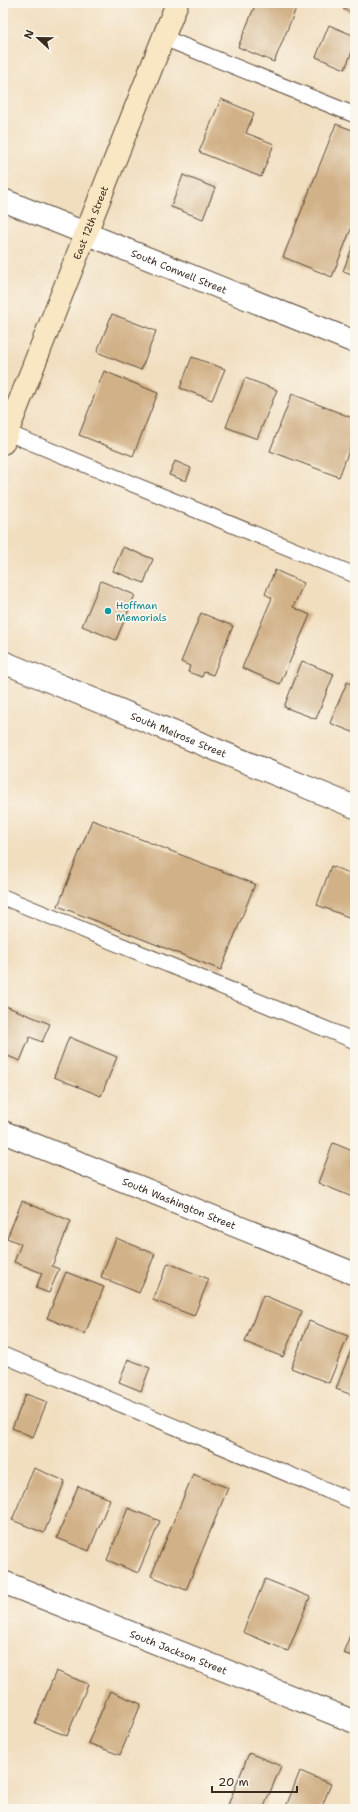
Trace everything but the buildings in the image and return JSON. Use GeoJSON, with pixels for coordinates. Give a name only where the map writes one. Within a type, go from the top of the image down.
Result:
{"type":"FeatureCollection","features":[{"type":"Feature","properties":{"kind":"street","name":"East 12th Street"},"geometry":{"type":"LineString","coordinates":[[4,436],[87,232],[177,3]]}},
{"type":"Feature","properties":{"kind":"street","name":"South Conwell Street"},"geometry":{"type":"LineString","coordinates":[[3,200],[87,232],[355,342]]}},
{"type":"Feature","properties":{"kind":"street","name":"South Melrose Street"},"geometry":{"type":"LineString","coordinates":[[3,662],[355,807]]}},
{"type":"Feature","properties":{"kind":"street","name":"South Washington Street"},"geometry":{"type":"LineString","coordinates":[[3,1132],[355,1274]]}},
{"type":"Feature","properties":{"kind":"street","name":"South Jackson Street"},"geometry":{"type":"LineString","coordinates":[[3,1582],[355,1722]]}},
{"type":"Feature","properties":{"kind":"lane"},"geometry":{"type":"LineString","coordinates":[[164,38],[355,114]]}},
{"type":"Feature","properties":{"kind":"lane"},"geometry":{"type":"LineString","coordinates":[[4,436],[355,575]]}},
{"type":"Feature","properties":{"kind":"lane"},"geometry":{"type":"LineString","coordinates":[[3,897],[355,1041]]}},
{"type":"Feature","properties":{"kind":"lane"},"geometry":{"type":"LineString","coordinates":[[3,1355],[355,1502]]}},
{"type":"Feature","properties":{"kind":"place","name":"Hoffman Memorials"},"geometry":{"type":"Point","coordinates":[108,611]}}]}
